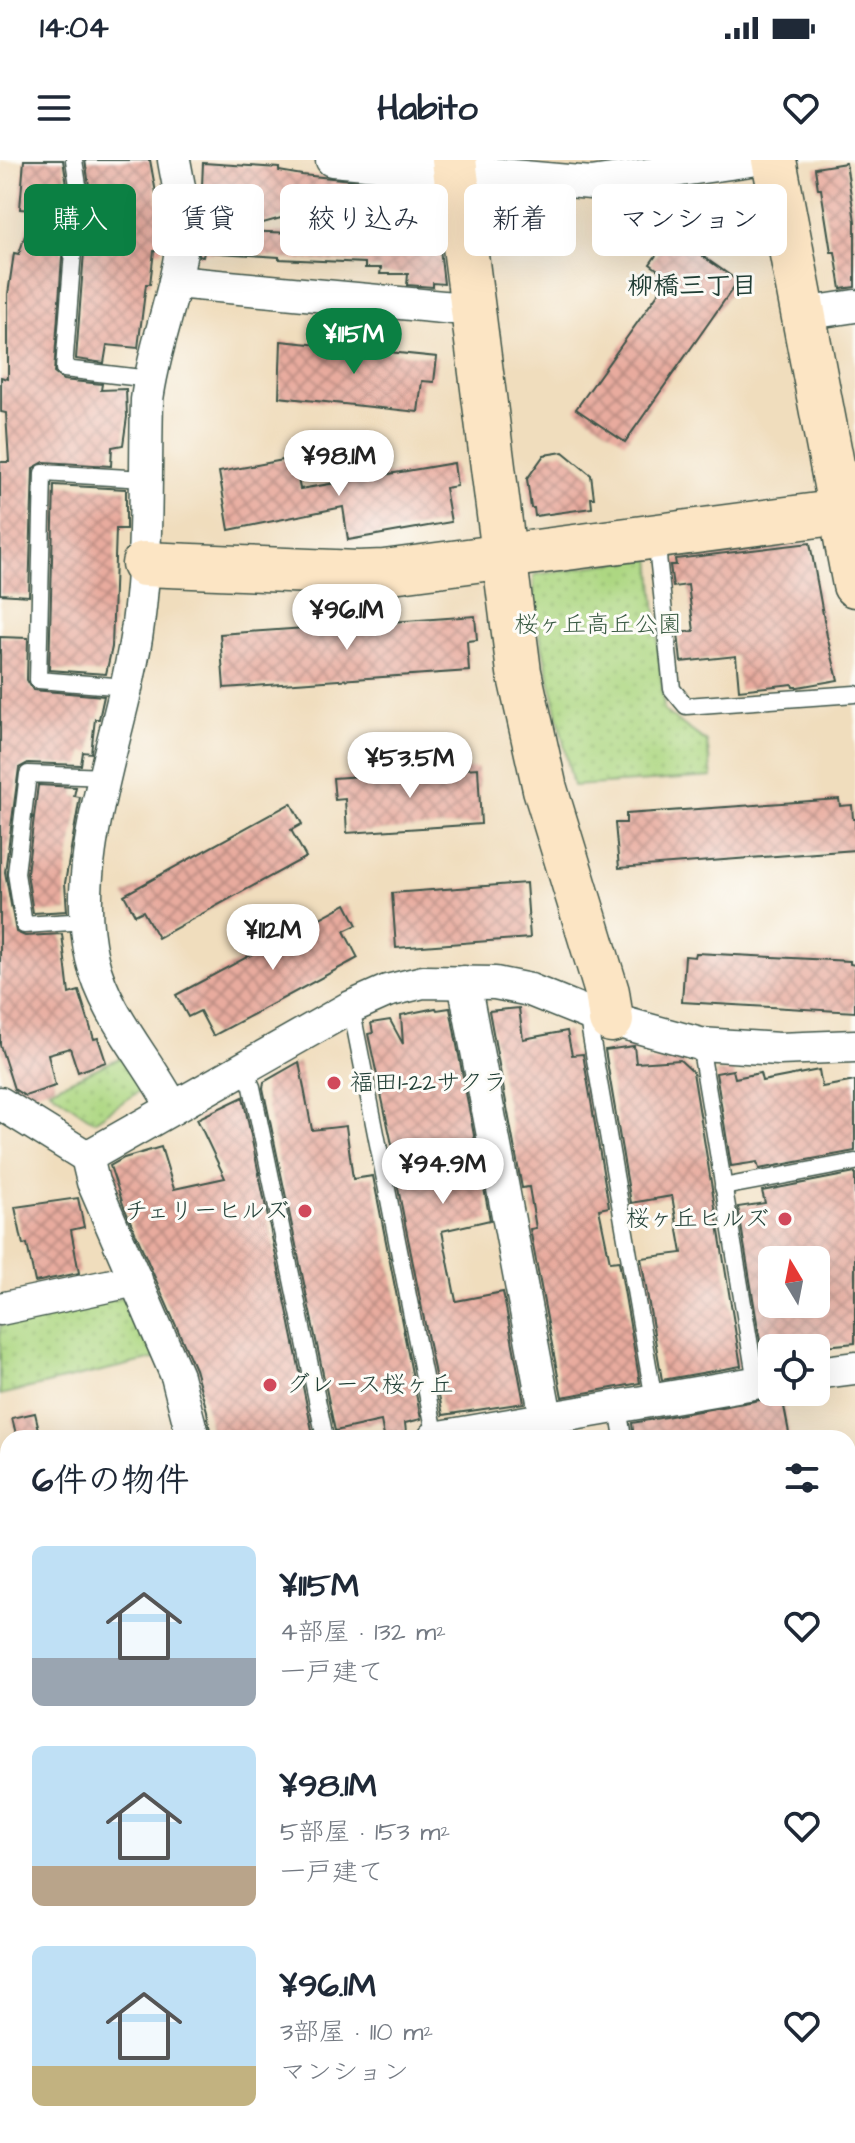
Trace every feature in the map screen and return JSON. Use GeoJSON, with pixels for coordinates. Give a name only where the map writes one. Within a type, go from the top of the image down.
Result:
{"type":"FeatureCollection","features":[{"type":"Feature","properties":{"kind":"street"},"geometry":{"type":"LineString","coordinates":[[173,1108],[112,1011],[100,986],[91,957],[87,921],[88,866],[138,625],[144,564],[150,379],[175,282],[183,234],[183,211],[174,160]]}},
{"type":"Feature","properties":{"kind":"street"},"geometry":{"type":"LineString","coordinates":[[332,160],[455,166],[591,183],[751,160]]}},
{"type":"Feature","properties":{"kind":"street"},"geometry":{"type":"LineString","coordinates":[[774,160],[855,585]]}},
{"type":"Feature","properties":{"kind":"street"},"geometry":{"type":"LineString","coordinates":[[455,166],[519,672],[542,774],[607,992],[599,1016]]}},
{"type":"Feature","properties":{"kind":"street"},"geometry":{"type":"LineString","coordinates":[[175,282],[475,310]]}},
{"type":"Feature","properties":{"kind":"street"},"geometry":{"type":"LineString","coordinates":[[803,314],[855,306]]}},
{"type":"Feature","properties":{"kind":"street"},"geometry":{"type":"LineString","coordinates":[[144,564],[384,572],[841,512]]}},
{"type":"Feature","properties":{"kind":"street"},"geometry":{"type":"LineString","coordinates":[[87,1157],[351,1007],[387,991],[423,982],[495,983],[530,990],[599,1016],[700,1044],[779,1049],[855,1046]]}},
{"type":"Feature","properties":{"kind":"street"},"geometry":{"type":"LineString","coordinates":[[464,982],[548,1429],[620,1422],[654,1400],[758,1382]]}},
{"type":"Feature","properties":{"kind":"street"},"geometry":{"type":"LineString","coordinates":[[0,1103],[87,1157],[93,1182],[177,1376],[191,1430]]}},
{"type":"Feature","properties":{"kind":"street"},"geometry":{"type":"LineString","coordinates":[[0,1309],[136,1280]]}},
{"type":"Feature","properties":{"kind":"street"},"geometry":{"type":"LineString","coordinates":[[830,1371],[855,1368]]}},
{"type":"Feature","properties":{"kind":"lane"},"geometry":{"type":"LineString","coordinates":[[74,160],[78,185],[64,369],[150,379]]}},
{"type":"Feature","properties":{"kind":"lane"},"geometry":{"type":"LineString","coordinates":[[127,687],[38,680],[43,473],[145,479]]}},
{"type":"Feature","properties":{"kind":"lane"},"geometry":{"type":"LineString","coordinates":[[656,536],[672,689],[686,706],[855,694]]}},
{"type":"Feature","properties":{"kind":"lane"},"geometry":{"type":"LineString","coordinates":[[87,921],[24,925],[16,873],[28,774],[106,777]]}},
{"type":"Feature","properties":{"kind":"lane"},"geometry":{"type":"LineString","coordinates":[[351,1007],[433,1430]]}},
{"type":"Feature","properties":{"kind":"lane"},"geometry":{"type":"LineString","coordinates":[[599,1016],[654,1400]]}},
{"type":"Feature","properties":{"kind":"lane"},"geometry":{"type":"LineString","coordinates":[[700,1044],[723,1187],[758,1353]]}},
{"type":"Feature","properties":{"kind":"lane"},"geometry":{"type":"LineString","coordinates":[[243,1067],[255,1097],[323,1430]]}},
{"type":"Feature","properties":{"kind":"lane"},"geometry":{"type":"LineString","coordinates":[[723,1187],[855,1162]]}},
{"type":"Feature","properties":{"kind":"green space","name":"桜ヶ丘高丘公園"},"geometry":{"type":"Polygon","coordinates":[[[651,557],[664,711],[707,742],[712,777],[573,786],[534,607],[534,575],[651,557]]]}},
{"type":"Feature","properties":{"kind":"green space"},"geometry":{"type":"Polygon","coordinates":[[[128,1054],[144,1088],[94,1121],[49,1090],[128,1054]]]}},
{"type":"Feature","properties":{"kind":"green space"},"geometry":{"type":"Polygon","coordinates":[[[130,1296],[157,1358],[0,1395],[0,1326],[130,1296]]]}},
{"type":"Feature","properties":{"kind":"building"},"geometry":{"type":"Polygon","coordinates":[[[24,160],[63,160],[67,184],[24,184],[24,209],[20,209],[24,160]]]}},
{"type":"Feature","properties":{"kind":"building"},"geometry":{"type":"Polygon","coordinates":[[[85,160],[150,160],[154,184],[153,256],[150,284],[146,284],[138,348],[107,345],[104,363],[76,359],[84,256],[136,256],[136,184],[89,184],[85,160]]]}},
{"type":"Feature","properties":{"kind":"building"},"geometry":{"type":"Polygon","coordinates":[[[203,163],[279,168],[279,171],[302,175],[390,184],[280,184],[280,218],[264,223],[264,184],[202,184],[203,163]]]}},
{"type":"Feature","properties":{"kind":"building"},"geometry":{"type":"Polygon","coordinates":[[[846,163],[855,221],[855,287],[841,289],[815,168],[846,163]]]}},
{"type":"Feature","properties":{"kind":"building"},"geometry":{"type":"Polygon","coordinates":[[[264,232],[280,233],[280,256],[441,256],[444,284],[433,283],[433,287],[407,285],[408,274],[380,274],[381,268],[365,268],[365,263],[264,256],[264,232]]]}},
{"type":"Feature","properties":{"kind":"building"},"geometry":{"type":"Polygon","coordinates":[[[24,238],[24,256],[62,256],[54,373],[63,380],[102,384],[101,390],[126,389],[127,417],[123,445],[112,447],[111,466],[44,462],[33,468],[29,596],[0,594],[0,462],[9,462],[6,413],[1,412],[1,377],[8,379],[8,294],[14,253],[19,254],[24,238]]]}},
{"type":"Feature","properties":{"kind":"building"},"geometry":{"type":"Polygon","coordinates":[[[656,256],[702,256],[738,281],[625,442],[576,409],[669,278],[650,264],[656,256]]]}},
{"type":"Feature","properties":{"kind":"building"},"geometry":{"type":"Polygon","coordinates":[[[281,341],[437,357],[434,382],[422,381],[418,412],[279,397],[281,341]]]}},
{"type":"Feature","properties":{"kind":"building"},"geometry":{"type":"Polygon","coordinates":[[[563,452],[591,475],[592,508],[535,516],[527,479],[544,455],[563,452]]]}},
{"type":"Feature","properties":{"kind":"building"},"geometry":{"type":"Polygon","coordinates":[[[294,458],[300,489],[454,463],[457,486],[445,488],[451,522],[348,540],[343,507],[229,530],[219,472],[294,458]]]}},
{"type":"Feature","properties":{"kind":"building"},"geometry":{"type":"Polygon","coordinates":[[[54,485],[126,489],[126,529],[116,529],[112,647],[106,674],[49,670],[54,485]]]}},
{"type":"Feature","properties":{"kind":"building"},"geometry":{"type":"Polygon","coordinates":[[[810,543],[838,680],[798,687],[792,684],[739,690],[736,656],[681,662],[678,633],[694,631],[688,585],[673,587],[670,565],[676,565],[675,559],[810,543]]]}},
{"type":"Feature","properties":{"kind":"building"},"geometry":{"type":"Polygon","coordinates":[[[475,616],[477,640],[467,641],[469,671],[224,688],[220,634],[475,616]]]}},
{"type":"Feature","properties":{"kind":"building"},"geometry":{"type":"Polygon","coordinates":[[[0,637],[28,638],[27,680],[33,690],[104,696],[99,719],[95,719],[91,753],[83,752],[81,765],[28,763],[19,768],[5,872],[16,932],[25,936],[62,934],[69,994],[79,991],[94,1039],[98,1038],[106,1062],[78,1072],[70,1048],[48,1054],[55,1086],[25,1096],[14,1089],[0,1045],[0,637]]]}},
{"type":"Feature","properties":{"kind":"building"},"geometry":{"type":"Polygon","coordinates":[[[478,768],[481,824],[347,833],[345,799],[335,800],[333,778],[478,768]]]}},
{"type":"Feature","properties":{"kind":"building"},"geometry":{"type":"Polygon","coordinates":[[[38,785],[76,787],[74,796],[80,797],[65,883],[67,911],[33,913],[27,873],[38,785]]]}},
{"type":"Feature","properties":{"kind":"building"},"geometry":{"type":"Polygon","coordinates":[[[839,799],[840,806],[852,805],[855,850],[619,868],[615,823],[626,823],[626,814],[839,799]]]}},
{"type":"Feature","properties":{"kind":"building"},"geometry":{"type":"Polygon","coordinates":[[[291,803],[302,824],[291,830],[306,857],[158,938],[143,911],[135,915],[124,895],[291,803]]]}},
{"type":"Feature","properties":{"kind":"building"},"geometry":{"type":"Polygon","coordinates":[[[526,883],[530,938],[396,948],[392,893],[526,883]]]}},
{"type":"Feature","properties":{"kind":"building"},"geometry":{"type":"Polygon","coordinates":[[[346,904],[357,925],[344,931],[358,958],[213,1036],[200,1011],[188,1017],[176,995],[346,904]]]}},
{"type":"Feature","properties":{"kind":"building"},"geometry":{"type":"Polygon","coordinates":[[[696,953],[850,961],[855,965],[855,1012],[682,1002],[685,956],[695,957],[696,953]]]}},
{"type":"Feature","properties":{"kind":"building"},"geometry":{"type":"Polygon","coordinates":[[[450,1008],[490,1220],[442,1231],[456,1301],[503,1292],[524,1403],[443,1415],[395,1173],[398,1172],[368,1034],[373,1033],[371,1023],[390,1020],[403,1044],[401,1015],[450,1008]]]}},
{"type":"Feature","properties":{"kind":"building"},"geometry":{"type":"Polygon","coordinates":[[[519,1008],[523,1039],[567,1031],[572,1055],[583,1054],[609,1207],[599,1209],[610,1262],[619,1261],[640,1383],[562,1397],[530,1229],[536,1228],[529,1187],[522,1188],[489,1011],[519,1008]]]}},
{"type":"Feature","properties":{"kind":"building"},"geometry":{"type":"Polygon","coordinates":[[[634,1046],[636,1063],[680,1060],[693,1072],[741,1366],[662,1380],[641,1258],[682,1253],[672,1196],[631,1203],[605,1050],[634,1046]]]}},
{"type":"Feature","properties":{"kind":"building"},"geometry":{"type":"Polygon","coordinates":[[[299,1062],[312,1130],[346,1126],[353,1179],[373,1176],[421,1419],[405,1423],[406,1430],[383,1430],[381,1421],[335,1430],[264,1082],[299,1062]]]}},
{"type":"Feature","properties":{"kind":"building"},"geometry":{"type":"Polygon","coordinates":[[[733,1070],[735,1078],[760,1073],[762,1081],[819,1070],[822,1087],[855,1081],[855,1151],[759,1169],[757,1162],[731,1166],[716,1073],[733,1070]]]}},
{"type":"Feature","properties":{"kind":"building"},"geometry":{"type":"Polygon","coordinates":[[[243,1097],[312,1430],[210,1430],[195,1369],[124,1207],[110,1166],[124,1158],[161,1147],[174,1189],[225,1178],[197,1119],[243,1097]]]}},
{"type":"Feature","properties":{"kind":"building"},"geometry":{"type":"Polygon","coordinates":[[[855,1173],[855,1343],[830,1346],[830,1334],[759,1334],[738,1207],[765,1203],[762,1191],[855,1173]]]}},
{"type":"Feature","properties":{"kind":"building"},"geometry":{"type":"Polygon","coordinates":[[[78,1198],[84,1227],[71,1230],[79,1273],[35,1282],[15,1207],[78,1198]]]}},
{"type":"Feature","properties":{"kind":"building"},"geometry":{"type":"Polygon","coordinates":[[[758,1400],[758,1406],[784,1406],[788,1430],[633,1430],[632,1423],[758,1400]]]}},
{"type":"Feature","properties":{"kind":"building"},"geometry":{"type":"Polygon","coordinates":[[[35,1413],[39,1430],[15,1430],[12,1418],[35,1413]]]}},
{"type":"Feature","properties":{"kind":"place","name":"福田1-22サクラ"},"geometry":{"type":"Point","coordinates":[334,1083]}},
{"type":"Feature","properties":{"kind":"place","name":"チェリーヒルズ"},"geometry":{"type":"Point","coordinates":[305,1211]}},
{"type":"Feature","properties":{"kind":"place","name":"桜ヶ丘ヒルズ"},"geometry":{"type":"Point","coordinates":[785,1219]}},
{"type":"Feature","properties":{"kind":"place","name":"グレース桜ヶ丘"},"geometry":{"type":"Point","coordinates":[270,1385]}},
{"type":"Feature","properties":{"kind":"district","name":"柳橋三丁目"},"geometry":{"type":"Point","coordinates":[692,286]}}]}
